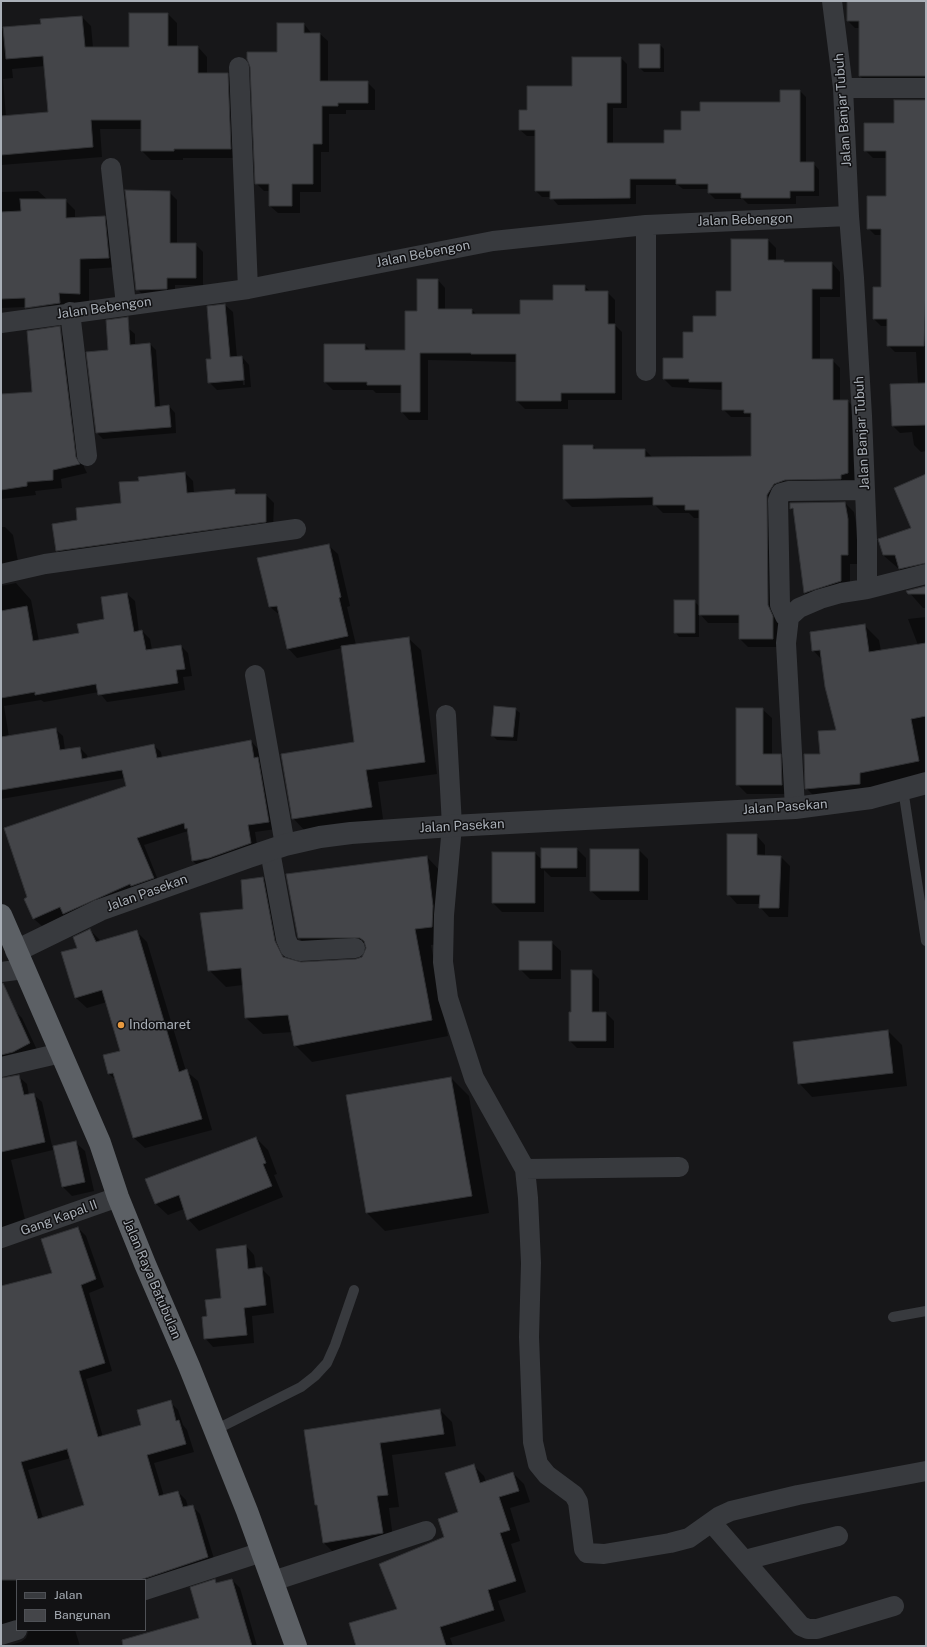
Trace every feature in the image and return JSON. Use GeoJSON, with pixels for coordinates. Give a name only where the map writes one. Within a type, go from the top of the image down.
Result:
{"type":"FeatureCollection","features":[{"type":"Feature","properties":{"kind":"highway","name":"Jalan Raya Batubulan"},"geometry":{"type":"LineString","coordinates":[[1,915],[100,1143],[118,1197],[215,1430],[273,1581],[296,1646]]}},
{"type":"Feature","properties":{"kind":"street","name":"Jalan Banjar Tubuh"},"geometry":{"type":"LineString","coordinates":[[832,1],[843,88],[849,216],[862,416],[867,540],[867,589]]}},
{"type":"Feature","properties":{"kind":"street"},"geometry":{"type":"LineString","coordinates":[[239,67],[248,289]]}},
{"type":"Feature","properties":{"kind":"street"},"geometry":{"type":"LineString","coordinates":[[843,88],[926,88]]}},
{"type":"Feature","properties":{"kind":"street"},"geometry":{"type":"LineString","coordinates":[[111,168],[126,305]]}},
{"type":"Feature","properties":{"kind":"street","name":"Jalan Bebengon"},"geometry":{"type":"LineString","coordinates":[[1,322],[248,289],[493,240],[646,225],[849,216]]}},
{"type":"Feature","properties":{"kind":"street"},"geometry":{"type":"LineString","coordinates":[[646,225],[646,371]]}},
{"type":"Feature","properties":{"kind":"street"},"geometry":{"type":"LineString","coordinates":[[70,312],[87,456]]}},
{"type":"Feature","properties":{"kind":"street"},"geometry":{"type":"LineString","coordinates":[[788,617],[785,616],[780,605],[778,500],[781,493],[788,491],[864,490]]}},
{"type":"Feature","properties":{"kind":"street"},"geometry":{"type":"LineString","coordinates":[[1,574],[45,564],[296,530]]}},
{"type":"Feature","properties":{"kind":"street"},"geometry":{"type":"LineString","coordinates":[[795,808],[786,643],[788,617],[799,608],[820,599],[926,574]]}},
{"type":"Feature","properties":{"kind":"street"},"geometry":{"type":"LineString","coordinates":[[255,675],[278,848],[286,940],[290,948],[300,951],[355,948]]}},
{"type":"Feature","properties":{"kind":"street"},"geometry":{"type":"LineString","coordinates":[[446,716],[443,962],[448,998],[474,1078],[525,1168],[531,1263],[529,1337],[533,1442],[538,1464],[547,1475],[574,1495],[578,1502],[584,1549],[587,1553],[604,1554],[683,1540],[689,1538],[720,1516],[731,1511],[798,1495],[926,1471]]}},
{"type":"Feature","properties":{"kind":"street","name":"Jalan Pasekan"},"geometry":{"type":"LineString","coordinates":[[20,960],[100,910],[278,848],[320,837],[351,833],[444,827],[795,808],[849,802],[926,783]]}},
{"type":"Feature","properties":{"kind":"street"},"geometry":{"type":"LineString","coordinates":[[1,972],[20,960]]}},
{"type":"Feature","properties":{"kind":"street"},"geometry":{"type":"LineString","coordinates":[[1,1067],[61,1053]]}},
{"type":"Feature","properties":{"kind":"street"},"geometry":{"type":"LineString","coordinates":[[525,1168],[678,1167]]}},
{"type":"Feature","properties":{"kind":"street","name":"Gang Kapal II"},"geometry":{"type":"LineString","coordinates":[[1,1238],[118,1197]]}},
{"type":"Feature","properties":{"kind":"street"},"geometry":{"type":"LineString","coordinates":[[712,1523],[801,1626],[808,1629],[818,1629],[894,1606]]}},
{"type":"Feature","properties":{"kind":"street"},"geometry":{"type":"LineString","coordinates":[[273,1581],[426,1531]]}},
{"type":"Feature","properties":{"kind":"street"},"geometry":{"type":"LineString","coordinates":[[745,1560],[838,1536]]}},
{"type":"Feature","properties":{"kind":"street"},"geometry":{"type":"LineString","coordinates":[[146,1590],[262,1552]]}},
{"type":"Feature","properties":{"kind":"street"},"geometry":{"type":"LineString","coordinates":[[1,1635],[16,1630]]}},
{"type":"Feature","properties":{"kind":"lane"},"geometry":{"type":"LineString","coordinates":[[903,789],[926,941]]}},
{"type":"Feature","properties":{"kind":"lane"},"geometry":{"type":"LineString","coordinates":[[215,1430],[301,1387],[315,1376],[327,1362],[335,1345],[354,1290]]}},
{"type":"Feature","properties":{"kind":"lane"},"geometry":{"type":"LineString","coordinates":[[893,1317],[926,1311]]}},
{"type":"Feature","properties":{"kind":"building"},"geometry":{"type":"Polygon","coordinates":[[[847,1],[926,1],[926,76],[859,76],[859,21],[847,21],[847,1]]]}},
{"type":"Feature","properties":{"kind":"building"},"geometry":{"type":"Polygon","coordinates":[[[129,13],[168,13],[168,46],[198,46],[198,73],[228,73],[231,149],[174,149],[174,151],[141,151],[141,120],[91,120],[93,147],[1,155],[1,116],[48,112],[43,56],[6,59],[3,27],[41,24],[40,19],[82,16],[85,47],[129,47],[129,13]]]}},
{"type":"Feature","properties":{"kind":"building"},"geometry":{"type":"Polygon","coordinates":[[[277,23],[304,23],[304,33],[320,33],[320,81],[368,81],[368,103],[338,103],[338,106],[322,106],[322,144],[313,144],[313,184],[292,184],[292,206],[269,206],[269,184],[255,184],[250,67],[247,59],[247,52],[277,52],[277,23]]]}},
{"type":"Feature","properties":{"kind":"building"},"geometry":{"type":"Polygon","coordinates":[[[639,44],[660,44],[660,68],[639,68],[639,44]]]}},
{"type":"Feature","properties":{"kind":"building"},"geometry":{"type":"Polygon","coordinates":[[[572,57],[621,57],[621,103],[607,103],[607,143],[664,143],[664,130],[681,130],[681,111],[700,111],[700,102],[780,102],[780,90],[800,90],[800,162],[814,162],[814,191],[790,191],[790,198],[741,198],[741,193],[708,193],[708,184],[676,184],[676,179],[630,179],[630,198],[550,199],[550,191],[535,191],[535,130],[519,130],[519,110],[527,110],[527,86],[572,86],[572,57]]]}},
{"type":"Feature","properties":{"kind":"building"},"geometry":{"type":"Polygon","coordinates":[[[894,100],[926,100],[926,286],[924,346],[887,346],[887,319],[873,319],[873,287],[881,287],[881,229],[867,229],[867,196],[886,196],[886,151],[864,151],[864,123],[894,123],[894,100]]]}},
{"type":"Feature","properties":{"kind":"building"},"geometry":{"type":"Polygon","coordinates":[[[125,190],[170,191],[170,243],[196,243],[196,278],[167,278],[167,289],[136,290],[125,190]]]}},
{"type":"Feature","properties":{"kind":"building"},"geometry":{"type":"Polygon","coordinates":[[[20,199],[66,199],[66,218],[105,216],[109,258],[80,259],[80,294],[59,293],[60,303],[25,308],[25,298],[1,299],[1,212],[21,211],[20,199]]]}},
{"type":"Feature","properties":{"kind":"building"},"geometry":{"type":"Polygon","coordinates":[[[731,239],[768,239],[768,260],[784,260],[784,262],[832,262],[832,289],[812,289],[812,359],[833,359],[833,400],[848,400],[848,473],[841,475],[841,479],[785,480],[774,484],[767,495],[768,605],[773,616],[773,639],[739,639],[739,615],[699,615],[699,510],[685,510],[685,505],[653,505],[653,497],[563,499],[563,445],[593,445],[593,449],[645,449],[645,457],[751,456],[751,413],[744,413],[744,410],[722,410],[722,382],[689,382],[689,379],[663,379],[663,358],[683,358],[683,332],[693,332],[693,316],[716,316],[716,291],[731,291],[731,239]]]}},
{"type":"Feature","properties":{"kind":"building"},"geometry":{"type":"Polygon","coordinates":[[[417,279],[438,279],[438,309],[472,309],[472,314],[520,314],[520,300],[553,300],[553,285],[585,285],[585,291],[608,291],[608,324],[615,324],[615,393],[561,393],[561,401],[516,401],[516,354],[420,353],[420,412],[401,412],[401,385],[367,385],[367,382],[324,382],[324,344],[365,344],[365,350],[405,350],[405,311],[417,311],[417,279]]]}},
{"type":"Feature","properties":{"kind":"building"},"geometry":{"type":"Polygon","coordinates":[[[225,304],[230,357],[242,356],[244,380],[208,383],[206,359],[211,359],[207,306],[225,304]]]}},
{"type":"Feature","properties":{"kind":"building"},"geometry":{"type":"Polygon","coordinates":[[[128,317],[130,345],[150,343],[155,407],[169,405],[171,427],[96,433],[86,352],[108,350],[106,320],[128,317]]]}},
{"type":"Feature","properties":{"kind":"building"},"geometry":{"type":"Polygon","coordinates":[[[60,326],[76,457],[80,464],[53,470],[53,480],[27,482],[27,486],[1,490],[1,394],[32,392],[27,331],[60,326]]]}},
{"type":"Feature","properties":{"kind":"building"},"geometry":{"type":"Polygon","coordinates":[[[926,383],[926,425],[892,426],[890,384],[926,383]]]}},
{"type":"Feature","properties":{"kind":"building"},"geometry":{"type":"Polygon","coordinates":[[[185,472],[187,493],[235,489],[235,494],[266,494],[266,522],[56,551],[52,524],[77,520],[76,508],[121,503],[119,482],[139,481],[138,477],[185,472]]]}},
{"type":"Feature","properties":{"kind":"building"},"geometry":{"type":"Polygon","coordinates":[[[926,474],[926,563],[899,569],[895,555],[883,555],[878,539],[911,528],[894,488],[926,474]]]}},
{"type":"Feature","properties":{"kind":"building"},"geometry":{"type":"Polygon","coordinates":[[[845,502],[848,519],[848,555],[841,555],[841,581],[804,593],[793,508],[790,509],[790,503],[845,502]]]}},
{"type":"Feature","properties":{"kind":"building"},"geometry":{"type":"Polygon","coordinates":[[[329,544],[348,636],[287,649],[277,606],[269,607],[257,558],[329,544]]]}},
{"type":"Feature","properties":{"kind":"building"},"geometry":{"type":"Polygon","coordinates":[[[926,586],[926,594],[908,594],[906,591],[926,586]]]}},
{"type":"Feature","properties":{"kind":"building"},"geometry":{"type":"Polygon","coordinates":[[[127,593],[134,632],[142,630],[146,650],[181,645],[185,669],[176,670],[178,683],[98,695],[96,684],[35,695],[35,692],[1,698],[1,611],[27,606],[33,641],[79,633],[77,624],[104,619],[101,597],[127,593]]]}},
{"type":"Feature","properties":{"kind":"building"},"geometry":{"type":"Polygon","coordinates":[[[674,600],[695,600],[695,633],[674,633],[674,600]]]}},
{"type":"Feature","properties":{"kind":"building"},"geometry":{"type":"Polygon","coordinates":[[[865,624],[869,652],[926,643],[926,716],[911,719],[919,761],[860,773],[860,784],[805,789],[804,754],[820,754],[818,731],[836,730],[825,687],[820,650],[812,651],[810,632],[865,624]]]}},
{"type":"Feature","properties":{"kind":"building"},"geometry":{"type":"Polygon","coordinates":[[[409,637],[425,762],[366,770],[372,807],[292,819],[281,754],[354,742],[341,646],[409,637]]]}},
{"type":"Feature","properties":{"kind":"building"},"geometry":{"type":"Polygon","coordinates":[[[494,706],[516,708],[513,737],[491,736],[494,706]]]}},
{"type":"Feature","properties":{"kind":"building"},"geometry":{"type":"Polygon","coordinates":[[[736,708],[763,708],[763,754],[781,754],[782,785],[736,785],[736,708]]]}},
{"type":"Feature","properties":{"kind":"building"},"geometry":{"type":"Polygon","coordinates":[[[56,728],[60,750],[80,747],[82,759],[154,744],[157,758],[251,740],[254,758],[258,757],[269,822],[248,825],[251,843],[209,858],[192,861],[187,828],[185,829],[184,823],[137,838],[154,878],[131,886],[130,884],[63,914],[60,907],[33,919],[24,899],[27,897],[4,828],[126,786],[122,770],[1,790],[1,737],[56,728]]]}},
{"type":"Feature","properties":{"kind":"building"},"geometry":{"type":"Polygon","coordinates":[[[727,834],[757,834],[757,855],[781,856],[779,908],[759,908],[760,895],[727,895],[727,834]]]}},
{"type":"Feature","properties":{"kind":"building"},"geometry":{"type":"Polygon","coordinates":[[[541,848],[577,848],[577,868],[541,868],[541,848]]]}},
{"type":"Feature","properties":{"kind":"building"},"geometry":{"type":"Polygon","coordinates":[[[590,849],[639,849],[639,891],[590,891],[590,849]]]}},
{"type":"Feature","properties":{"kind":"building"},"geometry":{"type":"Polygon","coordinates":[[[492,852],[535,852],[535,903],[492,903],[492,852]]]}},
{"type":"Feature","properties":{"kind":"building"},"geometry":{"type":"Polygon","coordinates":[[[427,856],[433,906],[432,927],[415,929],[432,1020],[294,1046],[288,1015],[245,1018],[241,968],[208,971],[200,913],[243,909],[241,880],[263,877],[275,941],[283,957],[301,962],[356,959],[362,957],[366,948],[364,941],[360,938],[298,938],[286,874],[427,856]]]}},
{"type":"Feature","properties":{"kind":"building"},"geometry":{"type":"Polygon","coordinates":[[[90,929],[96,942],[137,930],[179,1072],[187,1069],[202,1119],[133,1138],[113,1073],[108,1074],[103,1055],[120,1051],[102,990],[75,998],[61,952],[77,948],[73,937],[90,929]]]}},
{"type":"Feature","properties":{"kind":"building"},"geometry":{"type":"Polygon","coordinates":[[[519,941],[552,941],[552,970],[519,970],[519,941]]]}},
{"type":"Feature","properties":{"kind":"building"},"geometry":{"type":"Polygon","coordinates":[[[571,970],[592,970],[592,1012],[606,1012],[606,1041],[569,1041],[571,970]]]}},
{"type":"Feature","properties":{"kind":"building"},"geometry":{"type":"Polygon","coordinates":[[[1,983],[3,983],[30,1043],[13,1052],[1,1055],[1,983]]]}},
{"type":"Feature","properties":{"kind":"building"},"geometry":{"type":"Polygon","coordinates":[[[888,1030],[893,1073],[798,1084],[793,1042],[888,1030]]]}},
{"type":"Feature","properties":{"kind":"building"},"geometry":{"type":"Polygon","coordinates":[[[19,1075],[24,1095],[34,1093],[45,1142],[1,1152],[1,1078],[19,1075]]]}},
{"type":"Feature","properties":{"kind":"building"},"geometry":{"type":"Polygon","coordinates":[[[451,1077],[472,1196],[366,1213],[346,1095],[451,1077]]]}},
{"type":"Feature","properties":{"kind":"building"},"geometry":{"type":"Polygon","coordinates":[[[256,1137],[266,1163],[263,1164],[272,1186],[187,1220],[179,1195],[155,1204],[145,1179],[256,1137]]]}},
{"type":"Feature","properties":{"kind":"building"},"geometry":{"type":"Polygon","coordinates":[[[76,1141],[85,1182],[62,1187],[53,1146],[76,1141]]]}},
{"type":"Feature","properties":{"kind":"building"},"geometry":{"type":"Polygon","coordinates":[[[78,1227],[96,1279],[81,1285],[105,1363],[79,1371],[98,1437],[141,1425],[137,1410],[171,1400],[176,1421],[179,1420],[186,1444],[147,1455],[159,1496],[178,1491],[183,1507],[193,1505],[208,1557],[143,1579],[1,1580],[1,1286],[52,1273],[41,1239],[78,1227]],[[67,1449],[21,1462],[38,1519],[84,1505],[67,1449]]]}},
{"type":"Feature","properties":{"kind":"building"},"geometry":{"type":"Polygon","coordinates":[[[246,1245],[248,1269],[262,1267],[266,1305],[244,1308],[247,1335],[204,1339],[202,1317],[207,1316],[205,1300],[221,1298],[216,1249],[246,1245]]]}},
{"type":"Feature","properties":{"kind":"building"},"geometry":{"type":"Polygon","coordinates":[[[440,1409],[444,1434],[380,1443],[388,1495],[377,1496],[383,1533],[323,1543],[317,1505],[315,1505],[304,1430],[440,1409]]]}},
{"type":"Feature","properties":{"kind":"building"},"geometry":{"type":"Polygon","coordinates":[[[474,1464],[480,1483],[513,1472],[519,1491],[499,1497],[510,1530],[500,1533],[516,1581],[488,1590],[494,1610],[440,1627],[446,1646],[356,1646],[349,1623],[397,1609],[379,1564],[444,1537],[438,1519],[458,1512],[445,1473],[474,1464]]]}},
{"type":"Feature","properties":{"kind":"building"},"geometry":{"type":"Polygon","coordinates":[[[215,1579],[216,1583],[232,1579],[252,1646],[123,1646],[122,1640],[199,1618],[190,1587],[215,1579]]]}},
{"type":"Feature","properties":{"kind":"place","name":"Indomaret"},"geometry":{"type":"Point","coordinates":[121,1025]}}]}
